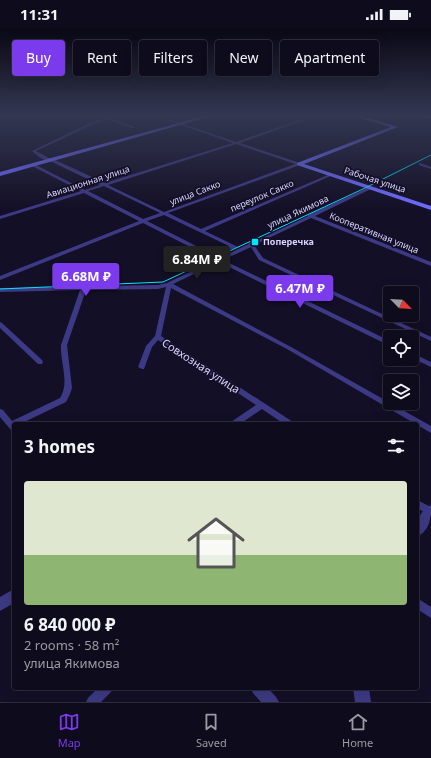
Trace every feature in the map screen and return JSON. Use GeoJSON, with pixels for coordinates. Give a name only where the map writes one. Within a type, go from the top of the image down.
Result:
{"type":"FeatureCollection","features":[{"type":"Feature","properties":{"kind":"main road"},"geometry":{"type":"LineString","coordinates":[[0,174],[100,146]]}},
{"type":"Feature","properties":{"kind":"main road","name":"улица Сакко"},"geometry":{"type":"LineString","coordinates":[[299,164],[345,146]]}},
{"type":"Feature","properties":{"kind":"main road","name":"Рабочая улица"},"geometry":{"type":"LineString","coordinates":[[299,164],[431,208]]}},
{"type":"Feature","properties":{"kind":"street"},"geometry":{"type":"LineString","coordinates":[[44,146],[34,151],[37,154],[240,249]]}},
{"type":"Feature","properties":{"kind":"street","name":"Авиационная улица"},"geometry":{"type":"LineString","coordinates":[[0,218],[225,146]]}},
{"type":"Feature","properties":{"kind":"street","name":"Рабочая улица"},"geometry":{"type":"LineString","coordinates":[[246,146],[299,164]]}},
{"type":"Feature","properties":{"kind":"street","name":"улица Сакко"},"geometry":{"type":"LineString","coordinates":[[0,278],[144,221],[299,164]]}},
{"type":"Feature","properties":{"kind":"street"},"geometry":{"type":"LineString","coordinates":[[420,164],[431,168]]}},
{"type":"Feature","properties":{"kind":"street"},"geometry":{"type":"LineString","coordinates":[[33,165],[210,255],[233,246]]}},
{"type":"Feature","properties":{"kind":"street","name":"переулок Сакко"},"geometry":{"type":"LineString","coordinates":[[200,231],[331,175]]}},
{"type":"Feature","properties":{"kind":"street","name":"улица Якимова"},"geometry":{"type":"LineString","coordinates":[[0,290],[158,287],[169,284],[371,188]]}},
{"type":"Feature","properties":{"kind":"street","name":"Кооперативная улица"},"geometry":{"type":"LineString","coordinates":[[310,216],[431,264]]}},
{"type":"Feature","properties":{"kind":"street"},"geometry":{"type":"LineString","coordinates":[[251,244],[261,259],[431,339]]}},
{"type":"Feature","properties":{"kind":"street"},"geometry":{"type":"LineString","coordinates":[[218,260],[383,341]]}},
{"type":"Feature","properties":{"kind":"street"},"geometry":{"type":"LineString","coordinates":[[169,284],[289,348],[417,422]]}},
{"type":"Feature","properties":{"kind":"street","name":"Совхозная улица"},"geometry":{"type":"LineString","coordinates":[[169,284],[158,337],[287,422]]}},
{"type":"Feature","properties":{"kind":"street"},"geometry":{"type":"LineString","coordinates":[[21,422],[63,400],[68,394],[70,385],[63,354],[64,345],[83,289]]}},
{"type":"Feature","properties":{"kind":"street"},"geometry":{"type":"LineString","coordinates":[[0,324],[40,362]]}},
{"type":"Feature","properties":{"kind":"street"},"geometry":{"type":"LineString","coordinates":[[142,367],[149,346],[158,337]]}},
{"type":"Feature","properties":{"kind":"street"},"geometry":{"type":"LineString","coordinates":[[419,359],[431,365]]}},
{"type":"Feature","properties":{"kind":"street"},"geometry":{"type":"LineString","coordinates":[[237,422],[261,406]]}},
{"type":"Feature","properties":{"kind":"street"},"geometry":{"type":"LineString","coordinates":[[0,412],[12,425]]}},
{"type":"Feature","properties":{"kind":"street"},"geometry":{"type":"LineString","coordinates":[[419,423],[431,430]]}},
{"type":"Feature","properties":{"kind":"street"},"geometry":{"type":"LineString","coordinates":[[419,505],[431,511],[419,528]]}},
{"type":"Feature","properties":{"kind":"street"},"geometry":{"type":"LineString","coordinates":[[0,605],[12,596]]}},
{"type":"Feature","properties":{"kind":"street"},"geometry":{"type":"LineString","coordinates":[[419,604],[431,613]]}},
{"type":"Feature","properties":{"kind":"street"},"geometry":{"type":"LineString","coordinates":[[92,702],[105,690]]}},
{"type":"Feature","properties":{"kind":"street"},"geometry":{"type":"LineString","coordinates":[[260,690],[270,701]]}},
{"type":"Feature","properties":{"kind":"street"},"geometry":{"type":"LineString","coordinates":[[361,690],[363,702]]}},
{"type":"Feature","properties":{"kind":"tram line"},"geometry":{"type":"LineString","coordinates":[[0,289],[163,282],[365,188],[431,155]]}},
{"type":"Feature","properties":{"kind":"place","name":"Поперечка"},"geometry":{"type":"Point","coordinates":[255,242]}}]}
